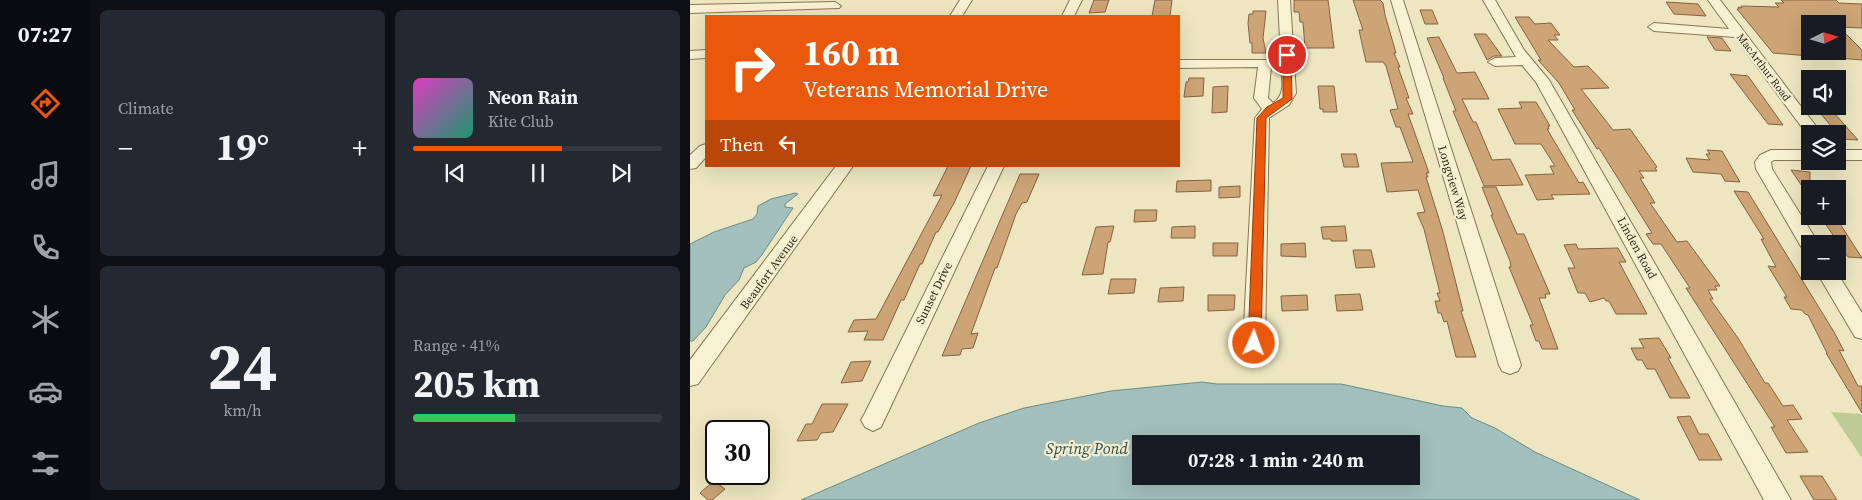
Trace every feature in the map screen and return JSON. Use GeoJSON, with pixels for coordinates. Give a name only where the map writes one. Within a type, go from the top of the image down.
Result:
{"type":"FeatureCollection","features":[{"type":"Feature","properties":{"kind":"street"},"geometry":{"type":"LineString","coordinates":[[729,9],[742,0]]}},
{"type":"Feature","properties":{"kind":"street"},"geometry":{"type":"LineString","coordinates":[[957,15],[966,0]]}},
{"type":"Feature","properties":{"kind":"street"},"geometry":{"type":"LineString","coordinates":[[1068,15],[1076,0]]}},
{"type":"Feature","properties":{"kind":"street"},"geometry":{"type":"LineString","coordinates":[[1254,343],[1260,129],[1262,118],[1270,109],[1288,99],[1284,0]]}},
{"type":"Feature","properties":{"kind":"street","name":"Longview Way"},"geometry":{"type":"LineString","coordinates":[[1397,0],[1510,365]]}},
{"type":"Feature","properties":{"kind":"street","name":"Linden Road"},"geometry":{"type":"LineString","coordinates":[[1490,0],[1525,61],[1542,80],[1558,107],[1778,500]]}},
{"type":"Feature","properties":{"kind":"street","name":"MacArthur Road"},"geometry":{"type":"LineString","coordinates":[[1714,0],[1807,125]]}},
{"type":"Feature","properties":{"kind":"street"},"geometry":{"type":"LineString","coordinates":[[690,9],[729,9],[838,3]]}},
{"type":"Feature","properties":{"kind":"street"},"geometry":{"type":"LineString","coordinates":[[826,15],[838,3]]}},
{"type":"Feature","properties":{"kind":"street"},"geometry":{"type":"LineString","coordinates":[[1654,27],[1738,33]]}},
{"type":"Feature","properties":{"kind":"street"},"geometry":{"type":"LineString","coordinates":[[690,55],[705,54]]}},
{"type":"Feature","properties":{"kind":"street"},"geometry":{"type":"LineString","coordinates":[[1495,62],[1525,61]]}},
{"type":"Feature","properties":{"kind":"street"},"geometry":{"type":"LineString","coordinates":[[1264,63],[1260,95],[1262,102],[1270,109]]}},
{"type":"Feature","properties":{"kind":"street"},"geometry":{"type":"LineString","coordinates":[[1180,64],[1287,63]]}},
{"type":"Feature","properties":{"kind":"street"},"geometry":{"type":"LineString","coordinates":[[690,164],[705,150]]}},
{"type":"Feature","properties":{"kind":"street"},"geometry":{"type":"LineString","coordinates":[[1801,155],[1772,155],[1763,162],[1764,170],[1804,235]]}},
{"type":"Feature","properties":{"kind":"street"},"geometry":{"type":"LineString","coordinates":[[1846,155],[1862,155]]}},
{"type":"Feature","properties":{"kind":"street","name":"Beaufort Avenue"},"geometry":{"type":"LineString","coordinates":[[690,377],[844,167]]}},
{"type":"Feature","properties":{"kind":"street","name":"Sunset Drive"},"geometry":{"type":"LineString","coordinates":[[873,420],[996,167]]}},
{"type":"Feature","properties":{"kind":"street"},"geometry":{"type":"LineString","coordinates":[[1831,280],[1862,331]]}},
{"type":"Feature","properties":{"kind":"green space"},"geometry":{"type":"Polygon","coordinates":[[[1831,412],[1862,414],[1862,458],[1831,412]]]}},
{"type":"Feature","properties":{"kind":"water"},"geometry":{"type":"Polygon","coordinates":[[[795,193],[798,194],[785,204],[785,207],[793,208],[761,256],[756,262],[744,268],[739,280],[725,295],[706,327],[693,341],[690,341],[690,244],[714,232],[753,219],[757,214],[758,206],[771,199],[795,193]]]}},
{"type":"Feature","properties":{"kind":"water","name":"Spring Pond"},"geometry":{"type":"Polygon","coordinates":[[[1202,382],[1217,384],[1341,384],[1443,406],[1462,408],[1472,418],[1495,428],[1535,452],[1640,500],[801,500],[979,423],[1024,408],[1111,391],[1202,382]]]}},
{"type":"Feature","properties":{"kind":"building"},"geometry":{"type":"Polygon","coordinates":[[[1094,0],[1109,0],[1105,12],[1089,13],[1094,0]]]}},
{"type":"Feature","properties":{"kind":"building"},"geometry":{"type":"Polygon","coordinates":[[[1155,0],[1172,0],[1170,15],[1152,15],[1155,0]]]}},
{"type":"Feature","properties":{"kind":"building"},"geometry":{"type":"Polygon","coordinates":[[[1294,0],[1328,0],[1334,48],[1305,48],[1303,22],[1300,22],[1299,12],[1294,12],[1294,0]]]}},
{"type":"Feature","properties":{"kind":"building"},"geometry":{"type":"Polygon","coordinates":[[[1353,0],[1380,0],[1383,3],[1396,53],[1394,53],[1409,98],[1406,98],[1413,114],[1408,114],[1429,173],[1426,173],[1428,177],[1426,177],[1443,232],[1463,311],[1461,311],[1476,357],[1456,357],[1447,321],[1444,322],[1441,313],[1438,313],[1435,301],[1440,301],[1437,293],[1440,293],[1424,229],[1417,213],[1425,212],[1418,190],[1387,192],[1381,163],[1413,162],[1400,127],[1396,127],[1390,110],[1398,109],[1386,66],[1383,62],[1366,62],[1359,30],[1363,30],[1353,0]]]}},
{"type":"Feature","properties":{"kind":"building"},"geometry":{"type":"Polygon","coordinates":[[[1781,0],[1836,0],[1839,3],[1862,4],[1862,28],[1846,27],[1846,15],[1801,15],[1801,55],[1773,53],[1737,9],[1739,9],[1738,7],[1742,8],[1741,6],[1779,7],[1775,3],[1784,3],[1781,0]]]}},
{"type":"Feature","properties":{"kind":"building"},"geometry":{"type":"Polygon","coordinates":[[[1666,2],[1698,4],[1706,16],[1674,14],[1666,2]]]}},
{"type":"Feature","properties":{"kind":"building"},"geometry":{"type":"Polygon","coordinates":[[[1420,10],[1432,10],[1438,24],[1425,24],[1420,10]]]}},
{"type":"Feature","properties":{"kind":"building"},"geometry":{"type":"Polygon","coordinates":[[[1253,11],[1266,11],[1263,38],[1266,53],[1252,53],[1248,23],[1249,14],[1253,14],[1253,11]]]}},
{"type":"Feature","properties":{"kind":"building"},"geometry":{"type":"Polygon","coordinates":[[[1515,17],[1529,17],[1535,24],[1551,23],[1560,35],[1554,35],[1558,40],[1548,40],[1574,67],[1588,66],[1609,88],[1581,89],[1613,130],[1630,129],[1657,167],[1655,168],[1657,171],[1639,171],[1644,178],[1640,178],[1655,203],[1650,203],[1677,242],[1687,241],[1720,286],[1715,286],[1717,290],[1708,290],[1713,299],[1710,299],[1738,338],[1765,383],[1768,383],[1783,406],[1793,405],[1802,419],[1787,420],[1808,452],[1786,453],[1771,427],[1775,427],[1686,288],[1690,288],[1661,244],[1653,244],[1646,234],[1652,233],[1599,148],[1597,149],[1572,110],[1575,110],[1559,83],[1538,60],[1541,60],[1515,17]]]}},
{"type":"Feature","properties":{"kind":"building"},"geometry":{"type":"Polygon","coordinates":[[[1474,34],[1486,34],[1502,56],[1494,56],[1487,60],[1474,34]]]}},
{"type":"Feature","properties":{"kind":"building"},"geometry":{"type":"Polygon","coordinates":[[[1846,34],[1862,50],[1862,60],[1846,59],[1846,34]]]}},
{"type":"Feature","properties":{"kind":"building"},"geometry":{"type":"Polygon","coordinates":[[[1439,37],[1457,73],[1475,72],[1489,99],[1462,99],[1473,122],[1476,122],[1492,160],[1510,159],[1523,185],[1484,186],[1453,111],[1456,111],[1427,38],[1439,37]]]}},
{"type":"Feature","properties":{"kind":"building"},"geometry":{"type":"Polygon","coordinates":[[[1707,37],[1722,38],[1731,51],[1715,50],[1707,37]]]}},
{"type":"Feature","properties":{"kind":"building"},"geometry":{"type":"Polygon","coordinates":[[[1730,74],[1748,76],[1783,125],[1768,124],[1730,74]]]}},
{"type":"Feature","properties":{"kind":"building"},"geometry":{"type":"Polygon","coordinates":[[[1189,78],[1204,78],[1203,96],[1184,97],[1186,82],[1188,82],[1189,78]]]}},
{"type":"Feature","properties":{"kind":"building"},"geometry":{"type":"Polygon","coordinates":[[[1228,86],[1227,112],[1212,113],[1213,87],[1228,86]]]}},
{"type":"Feature","properties":{"kind":"building"},"geometry":{"type":"Polygon","coordinates":[[[1318,86],[1334,86],[1337,112],[1323,112],[1323,109],[1320,109],[1318,86]]]}},
{"type":"Feature","properties":{"kind":"building"},"geometry":{"type":"Polygon","coordinates":[[[1519,102],[1536,102],[1550,126],[1547,129],[1579,183],[1583,182],[1590,194],[1551,195],[1554,199],[1537,200],[1525,175],[1554,174],[1550,166],[1555,166],[1541,144],[1515,144],[1498,109],[1522,108],[1519,102]]]}},
{"type":"Feature","properties":{"kind":"building"},"geometry":{"type":"Polygon","coordinates":[[[1822,115],[1836,115],[1845,125],[1830,125],[1822,115]]]}},
{"type":"Feature","properties":{"kind":"building"},"geometry":{"type":"Polygon","coordinates":[[[1846,126],[1858,140],[1846,139],[1846,126]]]}},
{"type":"Feature","properties":{"kind":"building"},"geometry":{"type":"Polygon","coordinates":[[[1707,150],[1722,151],[1740,182],[1725,181],[1721,174],[1693,172],[1686,158],[1710,160],[1706,154],[1710,154],[1707,150]]]}},
{"type":"Feature","properties":{"kind":"building"},"geometry":{"type":"Polygon","coordinates":[[[1341,154],[1356,154],[1359,167],[1344,167],[1341,154]]]}},
{"type":"Feature","properties":{"kind":"building"},"geometry":{"type":"Polygon","coordinates":[[[948,167],[971,167],[954,203],[938,232],[936,232],[904,300],[901,300],[883,340],[864,340],[868,331],[848,332],[854,320],[876,319],[942,195],[933,196],[948,167]]]}},
{"type":"Feature","properties":{"kind":"building"},"geometry":{"type":"Polygon","coordinates":[[[1791,170],[1810,172],[1810,180],[1801,180],[1801,185],[1791,170]]]}},
{"type":"Feature","properties":{"kind":"building"},"geometry":{"type":"Polygon","coordinates":[[[1020,174],[1039,174],[1027,202],[1022,203],[1016,214],[997,268],[995,268],[971,334],[978,333],[973,348],[962,349],[960,355],[942,356],[1020,174]]]}},
{"type":"Feature","properties":{"kind":"building"},"geometry":{"type":"Polygon","coordinates":[[[1211,180],[1211,191],[1176,192],[1177,181],[1211,180]]]}},
{"type":"Feature","properties":{"kind":"building"},"geometry":{"type":"Polygon","coordinates":[[[1240,186],[1240,197],[1219,198],[1219,187],[1240,186]]]}},
{"type":"Feature","properties":{"kind":"building"},"geometry":{"type":"Polygon","coordinates":[[[1482,187],[1496,187],[1517,234],[1524,234],[1550,294],[1545,294],[1546,298],[1539,298],[1558,349],[1542,349],[1539,341],[1536,341],[1530,325],[1533,325],[1509,267],[1511,267],[1510,261],[1482,187]]]}},
{"type":"Feature","properties":{"kind":"building"},"geometry":{"type":"Polygon","coordinates":[[[1734,191],[1748,192],[1834,332],[1844,351],[1839,350],[1858,386],[1862,386],[1862,413],[1826,353],[1808,315],[1802,310],[1791,309],[1784,297],[1787,297],[1768,266],[1776,267],[1761,239],[1764,239],[1734,191]]]}},
{"type":"Feature","properties":{"kind":"building"},"geometry":{"type":"Polygon","coordinates":[[[1135,210],[1157,210],[1156,221],[1134,222],[1135,210]]]}},
{"type":"Feature","properties":{"kind":"building"},"geometry":{"type":"Polygon","coordinates":[[[1826,225],[1841,225],[1862,258],[1848,257],[1846,254],[1846,235],[1833,235],[1826,225]]]}},
{"type":"Feature","properties":{"kind":"building"},"geometry":{"type":"Polygon","coordinates":[[[1114,226],[1110,242],[1108,242],[1103,274],[1082,275],[1096,227],[1114,226]]]}},
{"type":"Feature","properties":{"kind":"building"},"geometry":{"type":"Polygon","coordinates":[[[1195,226],[1195,238],[1171,238],[1172,227],[1195,226]]]}},
{"type":"Feature","properties":{"kind":"building"},"geometry":{"type":"Polygon","coordinates":[[[1345,226],[1347,241],[1323,239],[1321,227],[1345,226]]]}},
{"type":"Feature","properties":{"kind":"building"},"geometry":{"type":"Polygon","coordinates":[[[1213,243],[1238,243],[1237,256],[1213,256],[1213,243]]]}},
{"type":"Feature","properties":{"kind":"building"},"geometry":{"type":"Polygon","coordinates":[[[1305,243],[1306,257],[1281,256],[1281,244],[1305,243]]]}},
{"type":"Feature","properties":{"kind":"building"},"geometry":{"type":"Polygon","coordinates":[[[1576,244],[1578,249],[1618,248],[1626,262],[1619,262],[1647,314],[1616,314],[1609,301],[1606,301],[1604,298],[1590,302],[1585,293],[1578,293],[1568,268],[1575,268],[1564,245],[1576,244]]]}},
{"type":"Feature","properties":{"kind":"building"},"geometry":{"type":"Polygon","coordinates":[[[1353,250],[1371,250],[1375,267],[1356,268],[1353,250]]]}},
{"type":"Feature","properties":{"kind":"building"},"geometry":{"type":"Polygon","coordinates":[[[1111,279],[1136,279],[1134,293],[1108,294],[1111,279]]]}},
{"type":"Feature","properties":{"kind":"building"},"geometry":{"type":"Polygon","coordinates":[[[1184,287],[1183,301],[1158,302],[1160,288],[1184,287]]]}},
{"type":"Feature","properties":{"kind":"building"},"geometry":{"type":"Polygon","coordinates":[[[1360,294],[1363,310],[1337,311],[1335,295],[1360,294]]]}},
{"type":"Feature","properties":{"kind":"building"},"geometry":{"type":"Polygon","coordinates":[[[1208,295],[1235,295],[1234,310],[1208,311],[1208,295]]]}},
{"type":"Feature","properties":{"kind":"building"},"geometry":{"type":"Polygon","coordinates":[[[1307,295],[1308,310],[1282,311],[1281,296],[1307,295]]]}},
{"type":"Feature","properties":{"kind":"building"},"geometry":{"type":"Polygon","coordinates":[[[1659,338],[1690,398],[1670,398],[1655,369],[1647,369],[1642,360],[1637,360],[1631,348],[1644,348],[1639,339],[1659,338]]]}},
{"type":"Feature","properties":{"kind":"building"},"geometry":{"type":"Polygon","coordinates":[[[871,361],[862,381],[841,383],[851,362],[871,361]]]}},
{"type":"Feature","properties":{"kind":"building"},"geometry":{"type":"Polygon","coordinates":[[[822,404],[848,404],[833,432],[821,433],[817,440],[797,441],[806,424],[812,424],[822,404]]]}},
{"type":"Feature","properties":{"kind":"building"},"geometry":{"type":"Polygon","coordinates":[[[1690,416],[1699,434],[1708,434],[1722,460],[1699,460],[1677,417],[1690,416]]]}},
{"type":"Feature","properties":{"kind":"building"},"geometry":{"type":"Polygon","coordinates":[[[1800,476],[1822,476],[1837,500],[1814,500],[1800,476]]]}},
{"type":"Feature","properties":{"kind":"building"},"geometry":{"type":"Polygon","coordinates":[[[709,485],[720,485],[725,489],[712,500],[708,500],[700,493],[709,485]]]}},
{"type":"Feature","properties":{"kind":"route"},"geometry":{"type":"LineString","coordinates":[[1254,343],[1262,118],[1270,109],[1288,99],[1287,55]]}}]}
